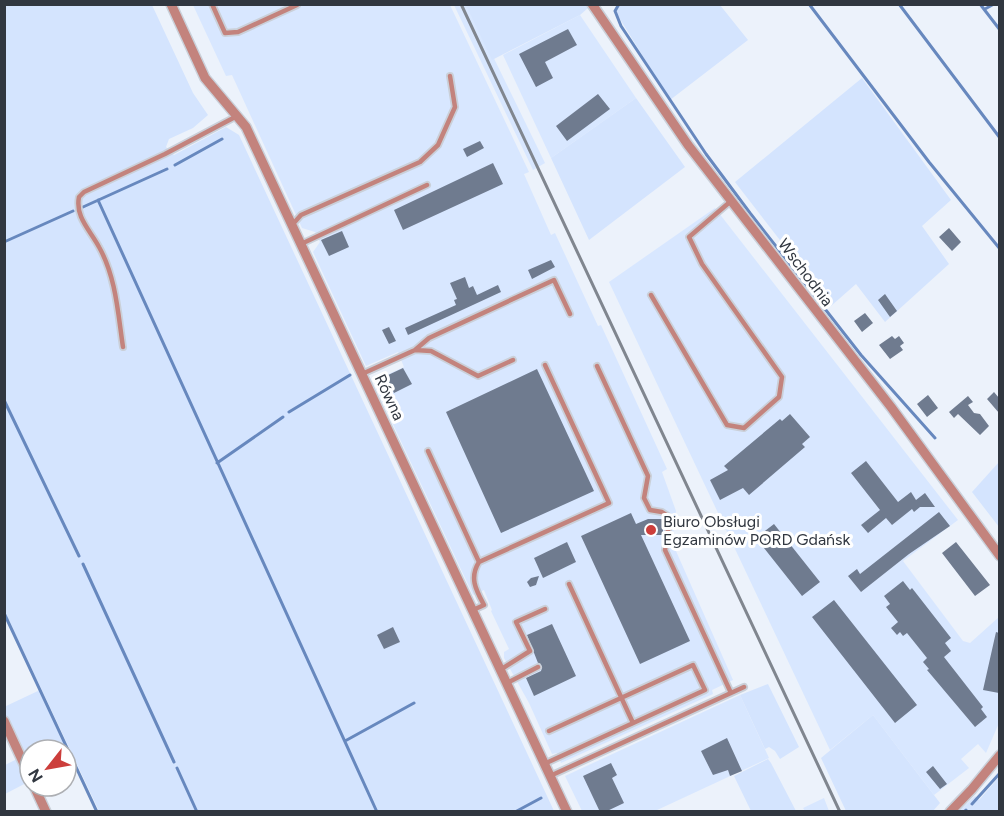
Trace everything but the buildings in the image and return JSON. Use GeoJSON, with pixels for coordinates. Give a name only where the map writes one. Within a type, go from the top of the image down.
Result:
{"type":"FeatureCollection","features":[{"type":"Feature","properties":{"kind":"street","name":"Równa"},"geometry":{"type":"LineString","coordinates":[[171,4],[205,78],[246,127],[567,812]]}},
{"type":"Feature","properties":{"kind":"street"},"geometry":{"type":"LineString","coordinates":[[595,8],[606,5]]}},
{"type":"Feature","properties":{"kind":"street","name":"Wschodnia"},"geometry":{"type":"LineString","coordinates":[[595,8],[688,145],[891,407],[999,556]]}},
{"type":"Feature","properties":{"kind":"street"},"geometry":{"type":"LineString","coordinates":[[4,722],[18,752]]}},
{"type":"Feature","properties":{"kind":"street"},"geometry":{"type":"LineString","coordinates":[[950,812],[999,755]]}},
{"type":"Feature","properties":{"kind":"street"},"geometry":{"type":"LineString","coordinates":[[40,798],[46,812]]}},
{"type":"Feature","properties":{"kind":"lane"},"geometry":{"type":"LineString","coordinates":[[212,4],[225,33],[238,32],[297,5]]}},
{"type":"Feature","properties":{"kind":"lane"},"geometry":{"type":"LineString","coordinates":[[292,225],[301,215],[420,162],[438,145],[455,107],[450,76]]}},
{"type":"Feature","properties":{"kind":"lane"},"geometry":{"type":"LineString","coordinates":[[123,347],[112,278],[106,261],[78,213],[79,197],[84,192],[165,154],[237,116]]}},
{"type":"Feature","properties":{"kind":"lane"},"geometry":{"type":"LineString","coordinates":[[301,244],[427,184]]}},
{"type":"Feature","properties":{"kind":"lane"},"geometry":{"type":"LineString","coordinates":[[651,295],[727,425],[744,428],[779,397],[782,377],[702,264],[689,237],[731,201]]}},
{"type":"Feature","properties":{"kind":"lane"},"geometry":{"type":"LineString","coordinates":[[362,374],[415,350],[429,338],[554,280],[570,314]]}},
{"type":"Feature","properties":{"kind":"lane"},"geometry":{"type":"LineString","coordinates":[[415,350],[431,351],[478,376],[513,360]]}},
{"type":"Feature","properties":{"kind":"lane"},"geometry":{"type":"LineString","coordinates":[[473,610],[483,606],[473,577],[474,569],[479,562],[609,503],[545,365]]}},
{"type":"Feature","properties":{"kind":"lane"},"geometry":{"type":"LineString","coordinates":[[597,366],[648,476],[644,498],[650,510],[662,512],[668,516],[665,550],[731,693]]}},
{"type":"Feature","properties":{"kind":"lane"},"geometry":{"type":"LineString","coordinates":[[428,451],[479,562]]}},
{"type":"Feature","properties":{"kind":"lane"},"geometry":{"type":"LineString","coordinates":[[569,584],[633,723]]}},
{"type":"Feature","properties":{"kind":"lane"},"geometry":{"type":"LineString","coordinates":[[500,670],[530,651],[516,622],[545,609]]}},
{"type":"Feature","properties":{"kind":"lane"},"geometry":{"type":"LineString","coordinates":[[544,764],[705,690],[693,664],[549,731]]}},
{"type":"Feature","properties":{"kind":"lane"},"geometry":{"type":"LineString","coordinates":[[507,683],[538,667]]}},
{"type":"Feature","properties":{"kind":"lane"},"geometry":{"type":"LineString","coordinates":[[550,776],[744,687]]}},
{"type":"Feature","properties":{"kind":"shaded area"},"geometry":{"type":"Polygon","coordinates":[[[586,4],[588,8],[580,15],[492,60],[466,5],[586,4]]]}},
{"type":"Feature","properties":{"kind":"shaded area"},"geometry":{"type":"Polygon","coordinates":[[[4,5],[152,5],[193,93],[208,115],[193,128],[169,139],[166,147],[174,155],[226,127],[239,135],[554,811],[99,811],[78,767],[78,738],[65,738],[5,612],[4,5]]]}},
{"type":"Feature","properties":{"kind":"shaded area"},"geometry":{"type":"Polygon","coordinates":[[[193,5],[450,5],[529,172],[524,174],[551,235],[555,233],[598,326],[601,325],[667,469],[662,472],[676,511],[672,542],[733,680],[712,690],[713,694],[561,763],[557,753],[552,754],[529,703],[504,658],[504,652],[509,649],[484,590],[473,595],[375,386],[382,377],[404,367],[398,352],[366,366],[313,252],[320,242],[315,232],[302,228],[232,75],[226,76],[193,5]]]}},
{"type":"Feature","properties":{"kind":"shaded area"},"geometry":{"type":"Polygon","coordinates":[[[454,5],[468,5],[545,163],[533,170],[454,5]]]}},
{"type":"Feature","properties":{"kind":"shaded area"},"geometry":{"type":"Polygon","coordinates":[[[619,5],[720,5],[748,40],[670,100],[615,11],[619,5]]]}},
{"type":"Feature","properties":{"kind":"shaded area"},"geometry":{"type":"Polygon","coordinates":[[[580,15],[636,98],[551,158],[503,55],[580,15]]]}},
{"type":"Feature","properties":{"kind":"shaded area"},"geometry":{"type":"Polygon","coordinates":[[[862,78],[951,200],[922,226],[949,264],[885,322],[856,284],[831,306],[735,182],[862,78]]]}},
{"type":"Feature","properties":{"kind":"shaded area"},"geometry":{"type":"Polygon","coordinates":[[[636,98],[685,167],[589,240],[551,158],[636,98]]]}},
{"type":"Feature","properties":{"kind":"shaded area"},"geometry":{"type":"Polygon","coordinates":[[[715,208],[958,520],[903,561],[963,641],[970,643],[999,617],[999,723],[986,753],[978,744],[961,759],[969,768],[934,795],[873,715],[830,750],[609,282],[715,208]]]}},
{"type":"Feature","properties":{"kind":"shaded area"},"geometry":{"type":"Polygon","coordinates":[[[999,462],[999,527],[972,492],[999,462]]]}},
{"type":"Feature","properties":{"kind":"shaded area"},"geometry":{"type":"Polygon","coordinates":[[[768,684],[799,747],[780,759],[769,747],[765,749],[740,695],[768,684]]]}},
{"type":"Feature","properties":{"kind":"shaded area"},"geometry":{"type":"Polygon","coordinates":[[[40,690],[62,738],[18,738],[18,743],[4,707],[40,690]]]}},
{"type":"Feature","properties":{"kind":"shaded area"},"geometry":{"type":"Polygon","coordinates":[[[740,695],[769,758],[655,811],[582,811],[565,776],[740,695]]]}},
{"type":"Feature","properties":{"kind":"shaded area"},"geometry":{"type":"Polygon","coordinates":[[[873,715],[940,803],[933,811],[846,811],[821,758],[873,715]]]}},
{"type":"Feature","properties":{"kind":"shaded area"},"geometry":{"type":"Polygon","coordinates":[[[18,758],[18,787],[5,794],[5,765],[18,758]]]}},
{"type":"Feature","properties":{"kind":"shaded area"},"geometry":{"type":"Polygon","coordinates":[[[768,759],[796,811],[751,811],[734,776],[768,759]]]}},
{"type":"Feature","properties":{"kind":"shaded area"},"geometry":{"type":"Polygon","coordinates":[[[999,777],[999,811],[959,811],[975,796],[979,800],[999,777]]]}},
{"type":"Feature","properties":{"kind":"shaded area"},"geometry":{"type":"Polygon","coordinates":[[[824,798],[829,811],[805,811],[803,808],[824,798]]]}},
{"type":"Feature","properties":{"kind":"waterway"},"geometry":{"type":"LineString","coordinates":[[619,4],[615,11],[621,26],[706,154],[861,355],[935,438]]}},
{"type":"Feature","properties":{"kind":"waterway"},"geometry":{"type":"LineString","coordinates":[[809,4],[929,162],[1000,249]]}},
{"type":"Feature","properties":{"kind":"waterway"},"geometry":{"type":"LineString","coordinates":[[899,4],[1000,138]]}},
{"type":"Feature","properties":{"kind":"waterway"},"geometry":{"type":"LineString","coordinates":[[980,4],[1000,30]]}},
{"type":"Feature","properties":{"kind":"waterway"},"geometry":{"type":"LineString","coordinates":[[985,9],[994,4]]}},
{"type":"Feature","properties":{"kind":"waterway"},"geometry":{"type":"LineString","coordinates":[[175,165],[222,139]]}},
{"type":"Feature","properties":{"kind":"waterway"},"geometry":{"type":"LineString","coordinates":[[83,207],[167,169]]}},
{"type":"Feature","properties":{"kind":"waterway"},"geometry":{"type":"LineString","coordinates":[[98,200],[377,812]]}},
{"type":"Feature","properties":{"kind":"waterway"},"geometry":{"type":"LineString","coordinates":[[4,242],[73,211]]}},
{"type":"Feature","properties":{"kind":"waterway"},"geometry":{"type":"LineString","coordinates":[[289,412],[350,375]]}},
{"type":"Feature","properties":{"kind":"waterway"},"geometry":{"type":"LineString","coordinates":[[4,400],[79,556]]}},
{"type":"Feature","properties":{"kind":"waterway"},"geometry":{"type":"LineString","coordinates":[[217,463],[283,417]]}},
{"type":"Feature","properties":{"kind":"waterway"},"geometry":{"type":"LineString","coordinates":[[83,564],[174,762]]}},
{"type":"Feature","properties":{"kind":"waterway"},"geometry":{"type":"LineString","coordinates":[[4,613],[97,812]]}},
{"type":"Feature","properties":{"kind":"waterway"},"geometry":{"type":"LineString","coordinates":[[345,741],[414,703]]}},
{"type":"Feature","properties":{"kind":"waterway"},"geometry":{"type":"LineString","coordinates":[[177,768],[197,812]]}},
{"type":"Feature","properties":{"kind":"waterway"},"geometry":{"type":"LineString","coordinates":[[972,804],[1000,773]]}},
{"type":"Feature","properties":{"kind":"waterway"},"geometry":{"type":"LineString","coordinates":[[515,812],[541,798]]}},
{"type":"Feature","properties":{"kind":"railway"},"geometry":{"type":"LineString","coordinates":[[461,4],[840,812]]}},
{"type":"Feature","properties":{"kind":"place","name":"Biuro Obsługi Egzaminów PORD Gdańsk"},"geometry":{"type":"Point","coordinates":[651,530]}}]}
